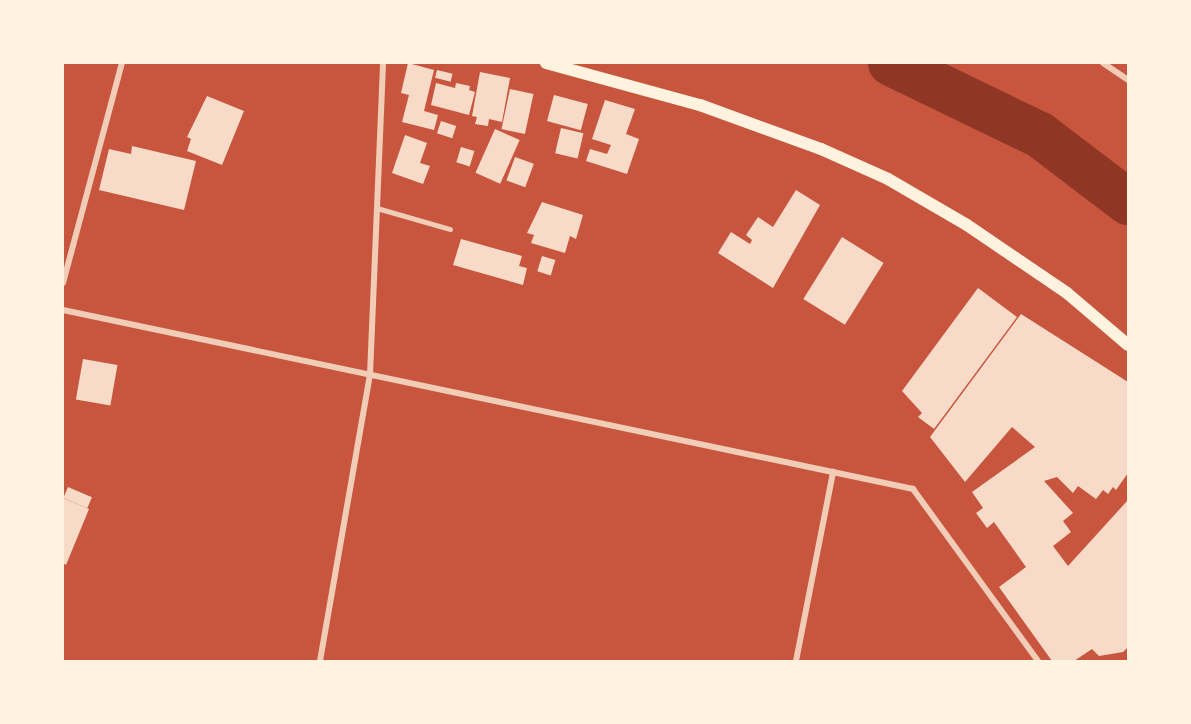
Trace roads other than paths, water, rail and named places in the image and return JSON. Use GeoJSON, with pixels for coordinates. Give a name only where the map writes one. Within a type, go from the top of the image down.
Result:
{"type":"FeatureCollection","features":[{"type":"Feature","properties":{"kind":"main road"},"geometry":{"type":"LineString","coordinates":[[546,63],[642,87],[752,123],[888,179],[967,225],[1067,293],[1128,345]]}},
{"type":"Feature","properties":{"kind":"street"},"geometry":{"type":"LineString","coordinates":[[63,283],[122,63]]}},
{"type":"Feature","properties":{"kind":"street"},"geometry":{"type":"LineString","coordinates":[[320,661],[370,375],[383,63]]}},
{"type":"Feature","properties":{"kind":"street"},"geometry":{"type":"LineString","coordinates":[[1103,63],[1128,78]]}},
{"type":"Feature","properties":{"kind":"street"},"geometry":{"type":"LineString","coordinates":[[63,310],[913,489],[1038,661]]}},
{"type":"Feature","properties":{"kind":"street"},"geometry":{"type":"LineString","coordinates":[[795,661],[833,472]]}},
{"type":"Feature","properties":{"kind":"lane"},"geometry":{"type":"LineString","coordinates":[[377,208],[450,230]]}},
{"type":"Feature","properties":{"kind":"waterway"},"geometry":{"type":"LineString","coordinates":[[891,63],[1040,135],[1128,202]]}}]}
